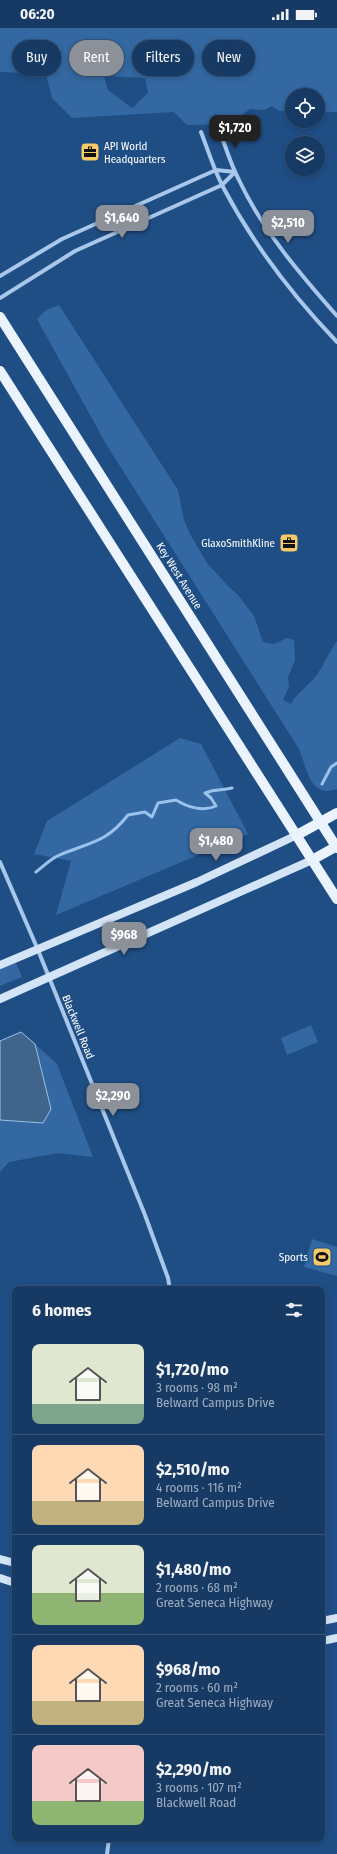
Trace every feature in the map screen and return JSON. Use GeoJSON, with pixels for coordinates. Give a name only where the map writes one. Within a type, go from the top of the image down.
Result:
{"type":"FeatureCollection","features":[{"type":"Feature","properties":{"kind":"main road","name":"Key West Avenue"},"geometry":{"type":"LineString","coordinates":[[0,316],[337,847]]}},
{"type":"Feature","properties":{"kind":"main road"},"geometry":{"type":"LineString","coordinates":[[0,371],[337,899]]}},
{"type":"Feature","properties":{"kind":"main road"},"geometry":{"type":"LineString","coordinates":[[0,965],[197,882],[297,835],[337,813]]}},
{"type":"Feature","properties":{"kind":"main road"},"geometry":{"type":"LineString","coordinates":[[0,999],[48,979],[312,860],[337,847]]}},
{"type":"Feature","properties":{"kind":"main road"},"geometry":{"type":"LineString","coordinates":[[0,1558],[12,1562]]}},
{"type":"Feature","properties":{"kind":"main road"},"geometry":{"type":"LineString","coordinates":[[0,1578],[12,1582]]}},
{"type":"Feature","properties":{"kind":"main road"},"geometry":{"type":"LineString","coordinates":[[325,1620],[337,1618]]}},
{"type":"Feature","properties":{"kind":"main road"},"geometry":{"type":"LineString","coordinates":[[325,1640],[337,1638]]}},
{"type":"Feature","properties":{"kind":"street"},"geometry":{"type":"LineString","coordinates":[[202,132],[222,186],[255,242],[301,304],[337,342]]}},
{"type":"Feature","properties":{"kind":"street"},"geometry":{"type":"LineString","coordinates":[[220,132],[236,172],[259,216],[285,254],[337,316]]}},
{"type":"Feature","properties":{"kind":"street"},"geometry":{"type":"LineString","coordinates":[[0,276],[62,239],[216,170],[236,172]]}},
{"type":"Feature","properties":{"kind":"street"},"geometry":{"type":"LineString","coordinates":[[0,298],[75,251],[222,186],[236,172]]}},
{"type":"Feature","properties":{"kind":"street","name":"Blackwell Road"},"geometry":{"type":"LineString","coordinates":[[0,862],[38,950],[48,979],[145,1215],[168,1278],[169,1286]]}},
{"type":"Feature","properties":{"kind":"street"},"geometry":{"type":"LineString","coordinates":[[107,1854],[109,1842]]}},
{"type":"Feature","properties":{"kind":"shaded area"},"geometry":{"type":"Polygon","coordinates":[[[0,28],[337,28],[337,112],[325,112],[325,88],[285,88],[285,111],[279,111],[272,106],[264,110],[250,109],[231,124],[187,125],[174,112],[72,118],[52,98],[46,76],[61,76],[61,40],[12,40],[12,73],[0,72],[0,28]],[[104,76],[108,90],[132,108],[148,93],[145,78],[104,76]]]}},
{"type":"Feature","properties":{"kind":"shaded area"},"geometry":{"type":"Polygon","coordinates":[[[59,305],[178,490],[184,520],[190,534],[207,563],[238,595],[254,616],[263,642],[274,644],[287,638],[294,640],[295,660],[288,677],[289,687],[283,700],[291,704],[316,676],[337,641],[337,789],[328,791],[320,790],[310,780],[299,749],[106,444],[37,319],[46,310],[59,305]]]}},
{"type":"Feature","properties":{"kind":"shaded area"},"geometry":{"type":"Polygon","coordinates":[[[180,738],[201,744],[248,834],[56,915],[71,861],[34,854],[47,821],[180,738]]]}},
{"type":"Feature","properties":{"kind":"shaded area"},"geometry":{"type":"Polygon","coordinates":[[[16,963],[22,977],[0,986],[0,969],[16,963]]]}},
{"type":"Feature","properties":{"kind":"shaded area"},"geometry":{"type":"Polygon","coordinates":[[[311,1025],[318,1042],[287,1055],[281,1038],[311,1025]]]}},
{"type":"Feature","properties":{"kind":"shaded area"},"geometry":{"type":"Polygon","coordinates":[[[21,1032],[35,1044],[51,1109],[43,1123],[0,1120],[0,1041],[21,1032]]]}},
{"type":"Feature","properties":{"kind":"shaded area"},"geometry":{"type":"Polygon","coordinates":[[[35,1044],[57,1064],[93,1157],[58,1153],[9,1162],[0,1172],[0,1120],[43,1123],[51,1109],[35,1044]]]}},
{"type":"Feature","properties":{"kind":"shaded area","name":"Sports"},"geometry":{"type":"Polygon","coordinates":[[[312,1239],[337,1247],[337,1276],[304,1267],[312,1239]]]}},
{"type":"Feature","properties":{"kind":"waterway"},"geometry":{"type":"LineString","coordinates":[[322,784],[331,767],[337,763]]}},
{"type":"Feature","properties":{"kind":"waterway"},"geometry":{"type":"LineString","coordinates":[[36,872],[58,855],[90,844],[106,836],[113,831],[128,815],[145,812],[152,817],[158,803],[176,800],[195,808],[211,808],[216,806],[211,798],[205,793],[232,788]]}},
{"type":"Feature","properties":{"kind":"place","name":"API World Headquarters"},"geometry":{"type":"Point","coordinates":[90,152]}},
{"type":"Feature","properties":{"kind":"place","name":"GlaxoSmithKline"},"geometry":{"type":"Point","coordinates":[289,543]}},
{"type":"Feature","properties":{"kind":"place","name":"Sports"},"geometry":{"type":"Point","coordinates":[322,1257]}}]}
